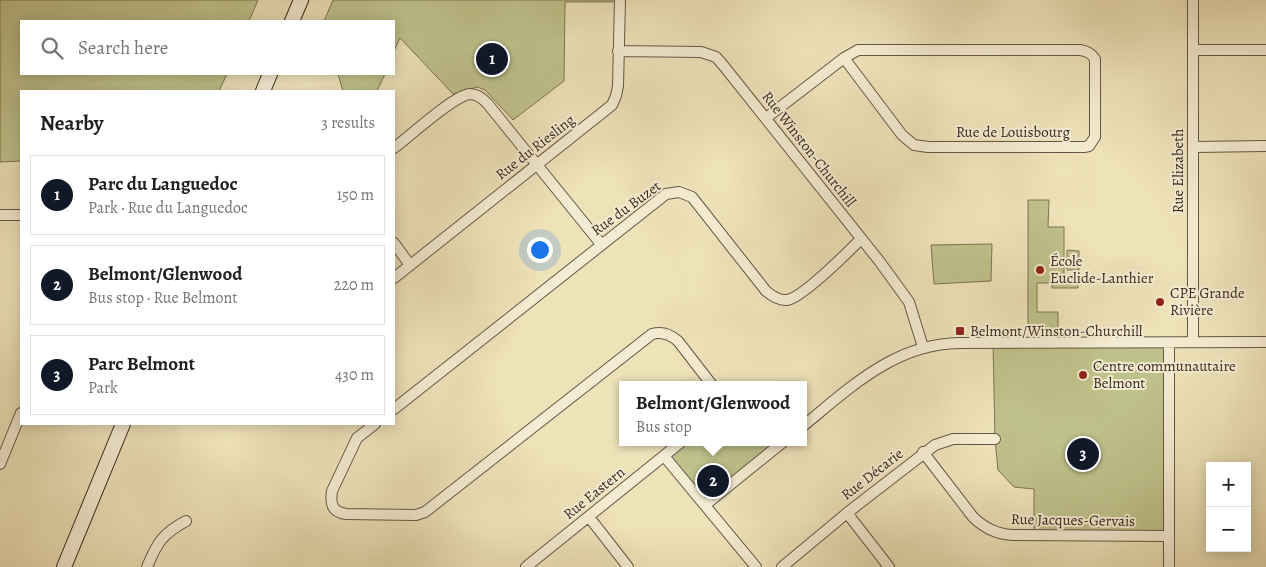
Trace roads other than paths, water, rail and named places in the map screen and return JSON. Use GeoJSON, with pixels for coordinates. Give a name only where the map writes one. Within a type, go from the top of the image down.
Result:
{"type":"FeatureCollection","features":[{"type":"Feature","properties":{"kind":"main road"},"geometry":{"type":"LineString","coordinates":[[292,20],[301,0]]}},
{"type":"Feature","properties":{"kind":"main road"},"geometry":{"type":"LineString","coordinates":[[263,90],[270,75]]}},
{"type":"Feature","properties":{"kind":"main road"},"geometry":{"type":"LineString","coordinates":[[64,567],[123,425]]}},
{"type":"Feature","properties":{"kind":"street","name":"Rue du Riesling"},"geometry":{"type":"LineString","coordinates":[[395,277],[612,105],[618,86],[620,0]]}},
{"type":"Feature","properties":{"kind":"street","name":"Rue Elizabeth"},"geometry":{"type":"LineString","coordinates":[[1193,0],[1193,342]]}},
{"type":"Feature","properties":{"kind":"street","name":"Rue de Louisbourg"},"geometry":{"type":"LineString","coordinates":[[766,118],[844,58],[858,50],[1086,51],[1095,59],[1095,137],[1089,146],[1084,147],[928,148],[914,145],[902,135],[844,58]]}},
{"type":"Feature","properties":{"kind":"street"},"geometry":{"type":"LineString","coordinates":[[1193,50],[1266,50]]}},
{"type":"Feature","properties":{"kind":"street","name":"Rue Winston-Churchill"},"geometry":{"type":"LineString","coordinates":[[618,51],[701,52],[708,53],[723,65],[880,262],[909,302],[923,347]]}},
{"type":"Feature","properties":{"kind":"street"},"geometry":{"type":"LineString","coordinates":[[395,147],[457,98],[471,94],[477,95],[487,103],[602,244]]}},
{"type":"Feature","properties":{"kind":"street"},"geometry":{"type":"LineString","coordinates":[[1193,147],[1266,146]]}},
{"type":"Feature","properties":{"kind":"street","name":"Rue du Buzet"},"geometry":{"type":"LineString","coordinates":[[395,408],[666,194],[672,192],[685,193],[696,201],[766,291],[780,299],[787,300],[800,294],[861,239]]}},
{"type":"Feature","properties":{"kind":"street"},"geometry":{"type":"LineString","coordinates":[[0,214],[20,215]]}},
{"type":"Feature","properties":{"kind":"street"},"geometry":{"type":"LineString","coordinates":[[395,245],[410,265]]}},
{"type":"Feature","properties":{"kind":"street"},"geometry":{"type":"LineString","coordinates":[[374,425],[357,438],[332,491],[330,500],[333,508],[338,513],[416,515],[425,512],[652,334],[662,333],[672,336],[709,381]]}},
{"type":"Feature","properties":{"kind":"street"},"geometry":{"type":"LineString","coordinates":[[807,423],[881,365],[923,347],[958,342],[1266,342]]}},
{"type":"Feature","properties":{"kind":"street"},"geometry":{"type":"LineString","coordinates":[[1169,342],[1169,567]]}},
{"type":"Feature","properties":{"kind":"street"},"geometry":{"type":"LineString","coordinates":[[0,464],[20,415]]}},
{"type":"Feature","properties":{"kind":"street","name":"Rue Décarie"},"geometry":{"type":"LineString","coordinates":[[782,567],[923,452],[946,440],[995,439]]}},
{"type":"Feature","properties":{"kind":"street","name":"Rue Eastern"},"geometry":{"type":"LineString","coordinates":[[526,567],[676,446]]}},
{"type":"Feature","properties":{"kind":"street"},"geometry":{"type":"LineString","coordinates":[[704,505],[778,446]]}},
{"type":"Feature","properties":{"kind":"street","name":"Rue Jacques-Gervais"},"geometry":{"type":"LineString","coordinates":[[923,452],[973,517],[980,524],[996,532],[1012,535],[1169,536]]}},
{"type":"Feature","properties":{"kind":"street"},"geometry":{"type":"LineString","coordinates":[[664,456],[756,567]]}},
{"type":"Feature","properties":{"kind":"street"},"geometry":{"type":"LineString","coordinates":[[847,513],[890,567]]}},
{"type":"Feature","properties":{"kind":"street"},"geometry":{"type":"LineString","coordinates":[[589,516],[628,567]]}},
{"type":"Feature","properties":{"kind":"street"},"geometry":{"type":"LineString","coordinates":[[147,567],[160,539],[172,528],[186,521]]}},
{"type":"Feature","properties":{"kind":"place","name":"Parc du Languedoc"},"geometry":{"type":"Point","coordinates":[492,59]}},
{"type":"Feature","properties":{"kind":"place","name":"École Euclide-Lanthier"},"geometry":{"type":"Point","coordinates":[1040,270]}},
{"type":"Feature","properties":{"kind":"place","name":"CPE Grande Rivière"},"geometry":{"type":"Point","coordinates":[1160,302]}},
{"type":"Feature","properties":{"kind":"place","name":"Belmont/Winston-Churchill"},"geometry":{"type":"Point","coordinates":[960,331]}},
{"type":"Feature","properties":{"kind":"place","name":"Centre communautaire Belmont"},"geometry":{"type":"Point","coordinates":[1083,375]}},
{"type":"Feature","properties":{"kind":"place","name":"Parc Belmont"},"geometry":{"type":"Point","coordinates":[1083,454]}},
{"type":"Feature","properties":{"kind":"place","name":"Belmont/Glenwood"},"geometry":{"type":"Point","coordinates":[713,481]}}]}
